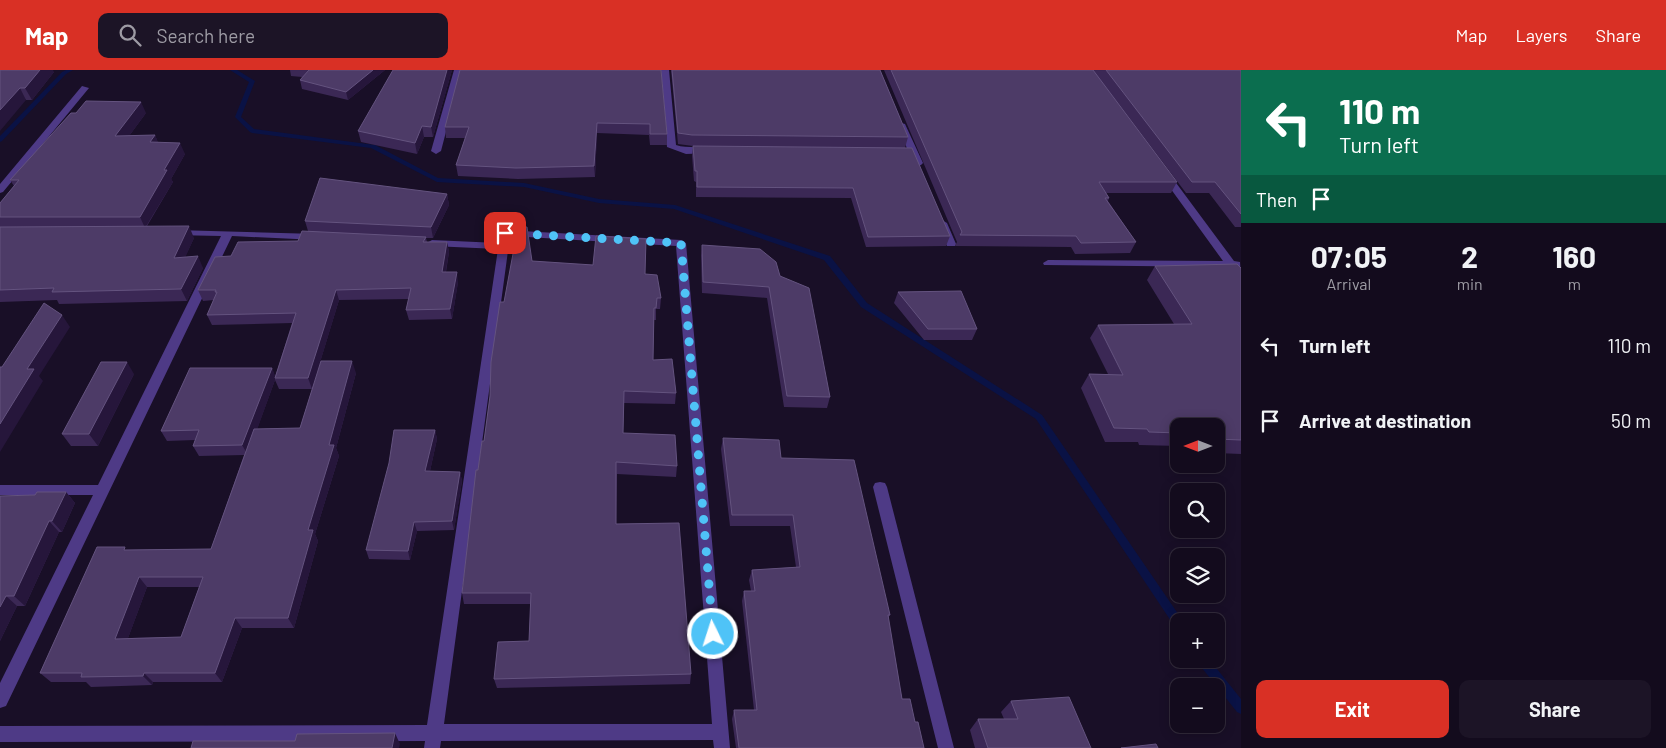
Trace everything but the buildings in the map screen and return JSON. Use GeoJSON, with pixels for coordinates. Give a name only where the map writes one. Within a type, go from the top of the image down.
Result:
{"type":"FeatureCollection","features":[{"type":"Feature","properties":{"kind":"street"},"geometry":{"type":"LineString","coordinates":[[436,151],[458,70]]}},
{"type":"Feature","properties":{"kind":"street"},"geometry":{"type":"LineString","coordinates":[[665,70],[672,147],[686,151],[716,152]]}},
{"type":"Feature","properties":{"kind":"street"},"geometry":{"type":"LineString","coordinates":[[0,190],[85,88]]}},
{"type":"Feature","properties":{"kind":"street"},"geometry":{"type":"LineString","coordinates":[[898,116],[908,152],[921,171]]}},
{"type":"Feature","properties":{"kind":"street"},"geometry":{"type":"LineString","coordinates":[[1157,163],[1236,264],[1241,277]]}},
{"type":"Feature","properties":{"kind":"street"},"geometry":{"type":"LineString","coordinates":[[940,216],[951,244]]}},
{"type":"Feature","properties":{"kind":"street"},"geometry":{"type":"LineString","coordinates":[[169,233],[228,233],[326,238]]}},
{"type":"Feature","properties":{"kind":"street"},"geometry":{"type":"LineString","coordinates":[[0,700],[228,233]]}},
{"type":"Feature","properties":{"kind":"street"},"geometry":{"type":"LineString","coordinates":[[0,734],[433,740],[721,740],[681,243],[505,233],[433,740]]}},
{"type":"Feature","properties":{"kind":"street"},"geometry":{"type":"LineString","coordinates":[[424,242],[503,246]]}},
{"type":"Feature","properties":{"kind":"street"},"geometry":{"type":"LineString","coordinates":[[1048,263],[1236,264]]}},
{"type":"Feature","properties":{"kind":"street"},"geometry":{"type":"LineString","coordinates":[[880,487],[946,748]]}},
{"type":"Feature","properties":{"kind":"street"},"geometry":{"type":"LineString","coordinates":[[0,490],[103,490]]}},
{"type":"Feature","properties":{"kind":"waterway"},"geometry":{"type":"LineString","coordinates":[[0,140],[64,73],[70,70]]}},
{"type":"Feature","properties":{"kind":"waterway"},"geometry":{"type":"LineString","coordinates":[[233,70],[252,81],[238,117],[252,131],[373,146],[437,180],[524,185],[599,201],[675,207],[827,258],[864,305],[1039,417],[1172,613]]}},
{"type":"Feature","properties":{"kind":"waterway"},"geometry":{"type":"LineString","coordinates":[[1209,668],[1241,708]]}},
{"type":"Feature","properties":{"kind":"route"},"geometry":{"type":"LineString","coordinates":[[505,233],[681,243],[713,634]]}}]}
